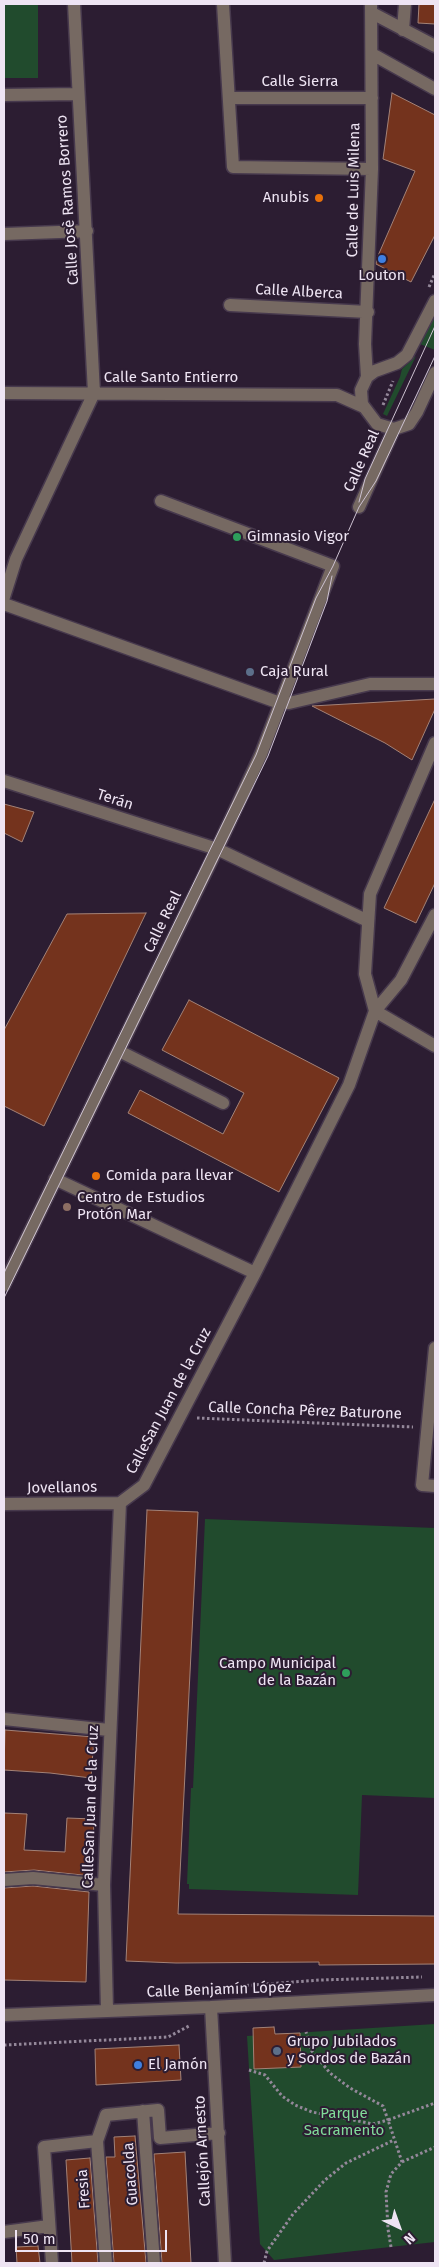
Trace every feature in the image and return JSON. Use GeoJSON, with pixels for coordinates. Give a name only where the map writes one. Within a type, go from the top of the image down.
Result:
{"type":"FeatureCollection","features":[{"type":"Feature","properties":{"kind":"street","name":"Calle Josè Ramos Borrero"},"geometry":{"type":"LineString","coordinates":[[74,4],[77,94],[87,231],[94,393]]}},
{"type":"Feature","properties":{"kind":"street"},"geometry":{"type":"LineString","coordinates":[[223,4],[233,167],[372,169]]}},
{"type":"Feature","properties":{"kind":"street"},"geometry":{"type":"LineString","coordinates":[[403,30],[405,4]]}},
{"type":"Feature","properties":{"kind":"street"},"geometry":{"type":"LineString","coordinates":[[371,8],[403,30],[435,46]]}},
{"type":"Feature","properties":{"kind":"street","name":"Calle de Luis Milena"},"geometry":{"type":"LineString","coordinates":[[366,380],[372,169],[371,8]]}},
{"type":"Feature","properties":{"kind":"street"},"geometry":{"type":"LineString","coordinates":[[372,54],[435,89]]}},
{"type":"Feature","properties":{"kind":"street"},"geometry":{"type":"LineString","coordinates":[[4,95],[77,94]]}},
{"type":"Feature","properties":{"kind":"street","name":"Calle Sierra"},"geometry":{"type":"LineString","coordinates":[[229,98],[372,98]]}},
{"type":"Feature","properties":{"kind":"street"},"geometry":{"type":"LineString","coordinates":[[4,234],[87,231]]}},
{"type":"Feature","properties":{"kind":"street"},"geometry":{"type":"LineString","coordinates":[[338,395],[366,380],[382,368],[397,363],[407,355],[435,301]]}},
{"type":"Feature","properties":{"kind":"street","name":"Calle Alberca"},"geometry":{"type":"LineString","coordinates":[[230,305],[368,312]]}},
{"type":"Feature","properties":{"kind":"street"},"geometry":{"type":"LineString","coordinates":[[366,344],[382,368]]}},
{"type":"Feature","properties":{"kind":"street","name":"Calle Real"},"geometry":{"type":"LineString","coordinates":[[366,380],[360,396],[364,407],[377,424],[394,429],[409,424],[417,412],[435,373]]}},
{"type":"Feature","properties":{"kind":"street","name":"Calle Santo Entierro"},"geometry":{"type":"LineString","coordinates":[[4,393],[338,395]]}},
{"type":"Feature","properties":{"kind":"street"},"geometry":{"type":"LineString","coordinates":[[4,597],[16,560],[94,393]]}},
{"type":"Feature","properties":{"kind":"street"},"geometry":{"type":"LineString","coordinates":[[338,395],[364,407]]}},
{"type":"Feature","properties":{"kind":"street","name":"Calle Real"},"geometry":{"type":"LineString","coordinates":[[359,508],[394,429]]}},
{"type":"Feature","properties":{"kind":"street","name":"Calle Real"},"geometry":{"type":"LineString","coordinates":[[4,1284],[217,849],[283,702],[334,566],[161,501]]}},
{"type":"Feature","properties":{"kind":"street"},"geometry":{"type":"LineString","coordinates":[[4,569],[16,560]]}},
{"type":"Feature","properties":{"kind":"street"},"geometry":{"type":"LineString","coordinates":[[4,604],[283,702],[289,703],[370,684],[435,684]]}},
{"type":"Feature","properties":{"kind":"street"},"geometry":{"type":"LineString","coordinates":[[435,743],[370,894],[365,974],[375,1011],[435,1046]]}},
{"type":"Feature","properties":{"kind":"street","name":"Terán"},"geometry":{"type":"LineString","coordinates":[[4,781],[217,849],[368,921]]}},
{"type":"Feature","properties":{"kind":"street"},"geometry":{"type":"LineString","coordinates":[[375,1011],[401,980],[435,915]]}},
{"type":"Feature","properties":{"kind":"street","name":"CalleSan Juan de la Cruz"},"geometry":{"type":"LineString","coordinates":[[107,2010],[104,1885],[120,1503],[144,1485],[255,1273],[349,1085],[375,1011]]}},
{"type":"Feature","properties":{"kind":"street"},"geometry":{"type":"LineString","coordinates":[[118,1051],[223,1103]]}},
{"type":"Feature","properties":{"kind":"street"},"geometry":{"type":"LineString","coordinates":[[55,1179],[255,1273]]}},
{"type":"Feature","properties":{"kind":"street"},"geometry":{"type":"LineString","coordinates":[[435,1348],[428,1427],[431,1443],[422,1485],[435,1486]]}},
{"type":"Feature","properties":{"kind":"street","name":"Jovellanos"},"geometry":{"type":"LineString","coordinates":[[4,1504],[120,1503]]}},
{"type":"Feature","properties":{"kind":"street"},"geometry":{"type":"LineString","coordinates":[[4,1719],[110,1730]]}},
{"type":"Feature","properties":{"kind":"street"},"geometry":{"type":"LineString","coordinates":[[4,1880],[32,1878],[104,1885]]}},
{"type":"Feature","properties":{"kind":"street","name":"Calle Benjamín López"},"geometry":{"type":"LineString","coordinates":[[4,2015],[107,2010],[211,2008],[435,1995]]}},
{"type":"Feature","properties":{"kind":"street","name":"Callejón Arnesto"},"geometry":{"type":"LineString","coordinates":[[211,2008],[225,2263]]}},
{"type":"Feature","properties":{"kind":"street"},"geometry":{"type":"LineString","coordinates":[[52,2263],[44,2147],[97,2142],[106,2115],[143,2111],[158,2110],[160,2138],[219,2133]]}},
{"type":"Feature","properties":{"kind":"street","name":"Guacolda"},"geometry":{"type":"LineString","coordinates":[[143,2111],[154,2263]]}},
{"type":"Feature","properties":{"kind":"street","name":"Fresia"},"geometry":{"type":"LineString","coordinates":[[97,2142],[106,2263]]}},
{"type":"Feature","properties":{"kind":"street"},"geometry":{"type":"LineString","coordinates":[[4,2232],[49,2226]]}},
{"type":"Feature","properties":{"kind":"path","name":"Calle Concha Pêrez Baturone"},"geometry":{"type":"LineString","coordinates":[[180,1417],[428,1427]]}},
{"type":"Feature","properties":{"kind":"path"},"geometry":{"type":"LineString","coordinates":[[306,2032],[311,2050],[330,2073],[350,2088],[383,2106],[402,2162]]}},
{"type":"Feature","properties":{"kind":"path"},"geometry":{"type":"LineString","coordinates":[[249,2070],[265,2075],[282,2096],[295,2105],[312,2112],[373,2124],[435,2103]]}},
{"type":"Feature","properties":{"kind":"path"},"geometry":{"type":"LineString","coordinates":[[264,2263],[267,2251],[292,2214],[325,2180],[346,2164],[394,2140]]}},
{"type":"Feature","properties":{"kind":"path"},"geometry":{"type":"LineString","coordinates":[[391,2247],[386,2192],[391,2174],[402,2162],[435,2147]]}},
{"type":"Feature","properties":{"kind":"green space"},"geometry":{"type":"Polygon","coordinates":[[[4,4],[38,4],[38,78],[4,78],[4,4]]]}},
{"type":"Feature","properties":{"kind":"green space"},"geometry":{"type":"Polygon","coordinates":[[[435,312],[435,350],[420,344],[435,312]]]}},
{"type":"Feature","properties":{"kind":"green space"},"geometry":{"type":"Polygon","coordinates":[[[416,356],[387,416],[383,414],[402,369],[416,356]]]}},
{"type":"Feature","properties":{"kind":"green space"},"geometry":{"type":"Polygon","coordinates":[[[205,1519],[435,1528],[435,1798],[362,1795],[358,1895],[189,1889],[189,1884],[187,1884],[191,1788],[193,1788],[205,1519]]]}},
{"type":"Feature","properties":{"kind":"green space","name":"Parque Sacramento"},"geometry":{"type":"Polygon","coordinates":[[[435,2024],[435,2242],[274,2260],[260,2244],[247,2036],[435,2024]]]}},
{"type":"Feature","properties":{"kind":"building"},"geometry":{"type":"Polygon","coordinates":[[[419,4],[435,4],[435,24],[418,23],[419,4]]]}},
{"type":"Feature","properties":{"kind":"building"},"geometry":{"type":"Polygon","coordinates":[[[392,93],[435,115],[435,235],[411,282],[376,264],[415,171],[383,159],[392,93]]]}},
{"type":"Feature","properties":{"kind":"building"},"geometry":{"type":"Polygon","coordinates":[[[435,699],[435,709],[412,760],[385,743],[312,706],[435,699]]]}},
{"type":"Feature","properties":{"kind":"building"},"geometry":{"type":"Polygon","coordinates":[[[435,799],[435,883],[416,923],[384,908],[435,799]]]}},
{"type":"Feature","properties":{"kind":"building"},"geometry":{"type":"Polygon","coordinates":[[[4,804],[34,812],[22,842],[4,833],[4,804]]]}},
{"type":"Feature","properties":{"kind":"building"},"geometry":{"type":"Polygon","coordinates":[[[146,913],[44,1126],[4,1106],[4,1030],[67,914],[146,913]]]}},
{"type":"Feature","properties":{"kind":"building"},"geometry":{"type":"Polygon","coordinates":[[[189,1000],[339,1078],[279,1192],[128,1113],[140,1090],[223,1134],[244,1093],[162,1050],[189,1000]]]}},
{"type":"Feature","properties":{"kind":"building"},"geometry":{"type":"Polygon","coordinates":[[[147,1510],[198,1512],[178,1914],[435,1916],[435,1964],[319,1965],[319,1962],[176,1963],[126,1961],[147,1510]]]}},
{"type":"Feature","properties":{"kind":"building"},"geometry":{"type":"Polygon","coordinates":[[[5,1730],[94,1737],[91,1778],[4,1770],[5,1730]]]}},
{"type":"Feature","properties":{"kind":"building"},"geometry":{"type":"Polygon","coordinates":[[[4,1813],[27,1814],[24,1850],[65,1852],[67,1818],[94,1819],[92,1876],[34,1870],[4,1872],[4,1813]]]}},
{"type":"Feature","properties":{"kind":"building"},"geometry":{"type":"Polygon","coordinates":[[[33,1886],[89,1892],[86,1982],[4,1980],[4,1888],[33,1886]]]}},
{"type":"Feature","properties":{"kind":"building","name":"Grupo Jubilados y Sordos de Bazán"},"geometry":{"type":"Polygon","coordinates":[[[274,2027],[275,2034],[300,2033],[301,2067],[254,2069],[253,2028],[274,2027]]]}},
{"type":"Feature","properties":{"kind":"building","name":"El Jamón"},"geometry":{"type":"Polygon","coordinates":[[[179,2045],[181,2080],[96,2085],[95,2049],[179,2045]]]}},
{"type":"Feature","properties":{"kind":"building"},"geometry":{"type":"Polygon","coordinates":[[[135,2136],[146,2263],[114,2263],[106,2157],[115,2157],[114,2137],[135,2136]]]}},
{"type":"Feature","properties":{"kind":"building"},"geometry":{"type":"Polygon","coordinates":[[[185,2152],[191,2263],[162,2263],[154,2154],[185,2152]]]}},
{"type":"Feature","properties":{"kind":"building"},"geometry":{"type":"Polygon","coordinates":[[[90,2158],[98,2263],[72,2263],[66,2160],[90,2158]]]}},
{"type":"Feature","properties":{"kind":"building"},"geometry":{"type":"Polygon","coordinates":[[[38,2246],[40,2263],[17,2263],[16,2247],[38,2246]]]}},
{"type":"Feature","properties":{"kind":"tram line"},"geometry":{"type":"LineString","coordinates":[[359,502],[365,479],[435,326]]}},
{"type":"Feature","properties":{"kind":"tram line"},"geometry":{"type":"LineString","coordinates":[[4,1273],[256,755],[316,598],[333,566],[359,507],[376,481],[435,356]]}},
{"type":"Feature","properties":{"kind":"tram line"},"geometry":{"type":"LineString","coordinates":[[4,1298],[268,756],[327,601],[332,576]]}},
{"type":"Feature","properties":{"kind":"place","name":"Anubis"},"geometry":{"type":"Point","coordinates":[319,198]}},
{"type":"Feature","properties":{"kind":"place","name":"Louton"},"geometry":{"type":"Point","coordinates":[382,259]}},
{"type":"Feature","properties":{"kind":"place","name":"Gimnasio Vigor"},"geometry":{"type":"Point","coordinates":[237,537]}},
{"type":"Feature","properties":{"kind":"place","name":"Caja Rural"},"geometry":{"type":"Point","coordinates":[250,672]}},
{"type":"Feature","properties":{"kind":"place","name":"Comida para llevar"},"geometry":{"type":"Point","coordinates":[96,1176]}},
{"type":"Feature","properties":{"kind":"place","name":"Centro de Estudios Protón Mar"},"geometry":{"type":"Point","coordinates":[67,1207]}},
{"type":"Feature","properties":{"kind":"place","name":"Campo Municipal de la Bazán"},"geometry":{"type":"Point","coordinates":[346,1673]}},
{"type":"Feature","properties":{"kind":"place","name":"Grupo Jubilados y Sordos de Bazán"},"geometry":{"type":"Point","coordinates":[277,2051]}},
{"type":"Feature","properties":{"kind":"place","name":"El Jamón"},"geometry":{"type":"Point","coordinates":[138,2065]}}]}
